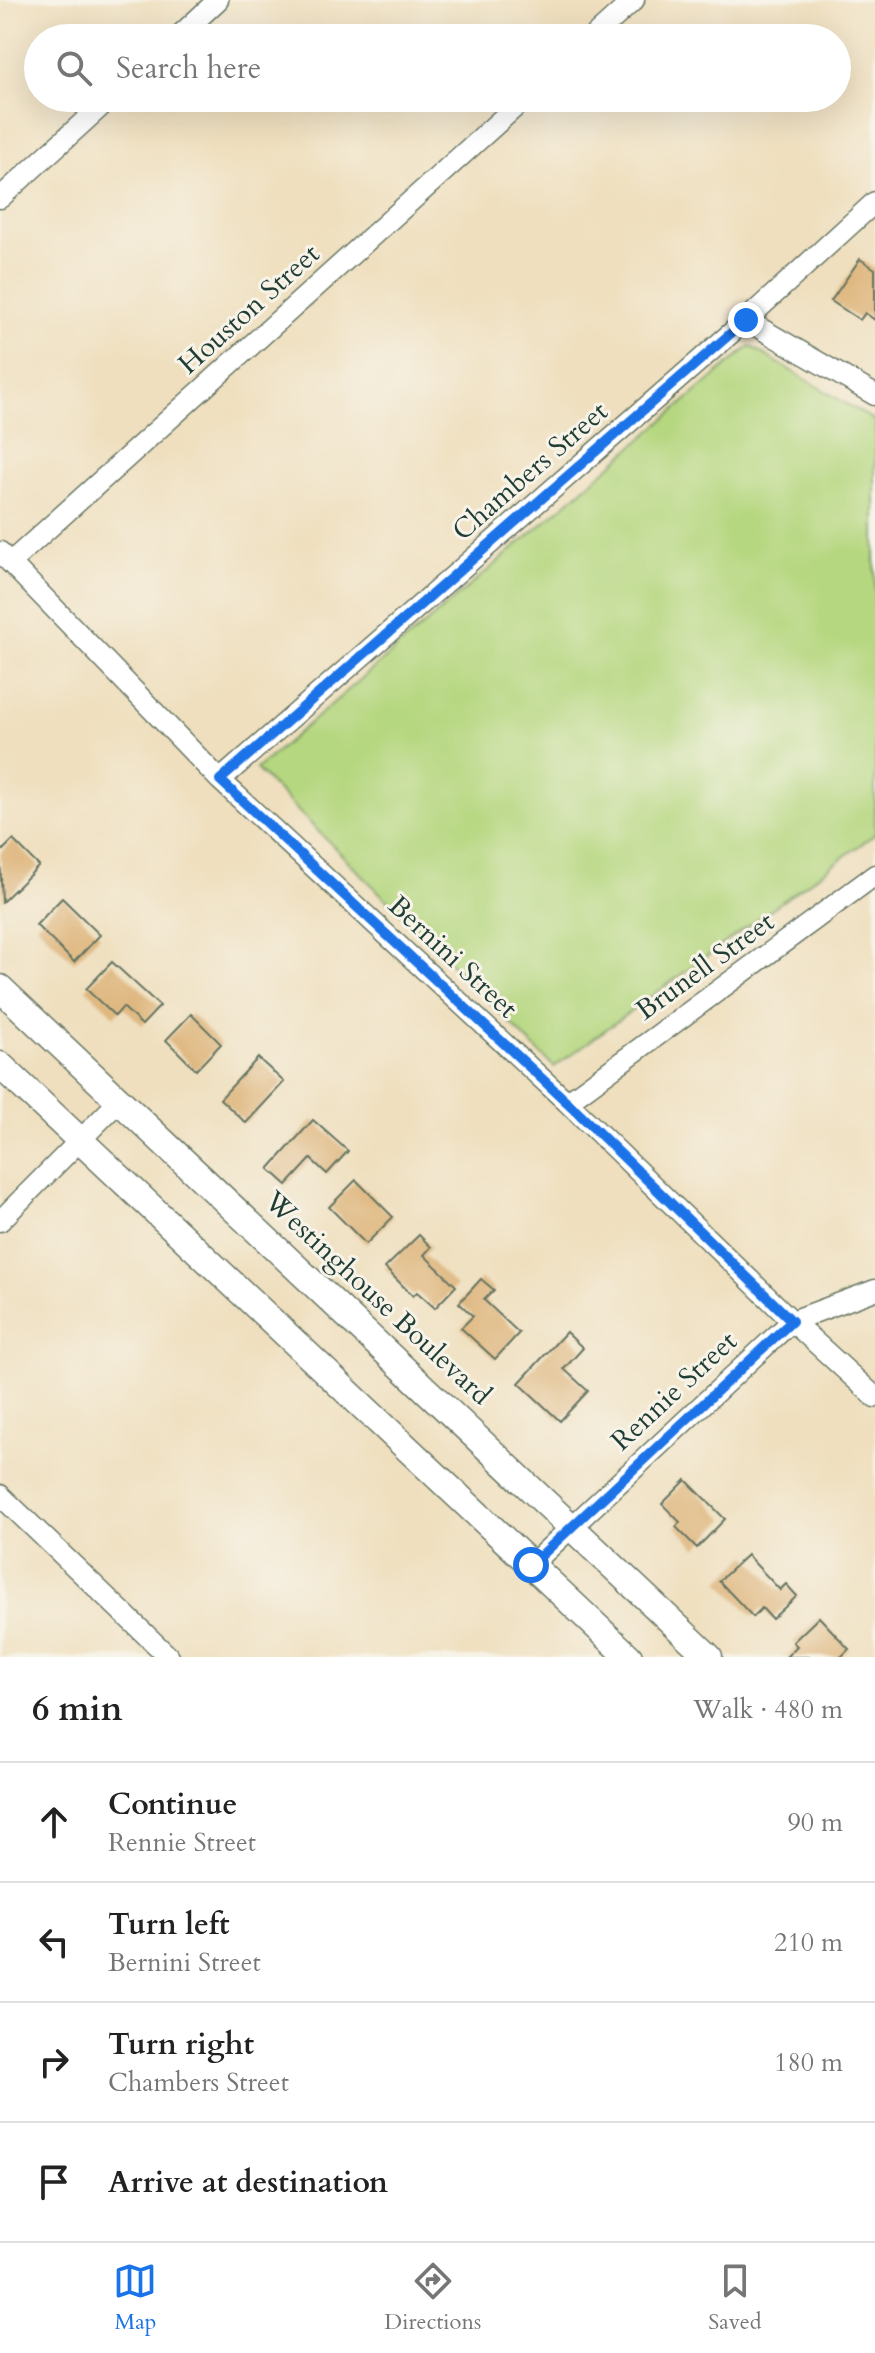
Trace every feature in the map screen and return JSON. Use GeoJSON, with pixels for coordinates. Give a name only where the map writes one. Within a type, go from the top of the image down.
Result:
{"type":"FeatureCollection","features":[{"type":"Feature","properties":{"kind":"street"},"geometry":{"type":"LineString","coordinates":[[192,24],[218,0]]}},
{"type":"Feature","properties":{"kind":"street"},"geometry":{"type":"LineString","coordinates":[[607,24],[634,0]]}},
{"type":"Feature","properties":{"kind":"street"},"geometry":{"type":"LineString","coordinates":[[0,198],[95,112]]}},
{"type":"Feature","properties":{"kind":"street","name":"Houston Street"},"geometry":{"type":"LineString","coordinates":[[5,557],[509,112]]}},
{"type":"Feature","properties":{"kind":"street","name":"Chambers Street"},"geometry":{"type":"LineString","coordinates":[[220,780],[746,320],[875,202]]}},
{"type":"Feature","properties":{"kind":"street"},"geometry":{"type":"LineString","coordinates":[[746,320],[875,395]]}},
{"type":"Feature","properties":{"kind":"street","name":"Bernini Street"},"geometry":{"type":"LineString","coordinates":[[5,557],[220,780],[567,1102],[792,1321],[875,1397]]}},
{"type":"Feature","properties":{"kind":"street","name":"Brunell Street"},"geometry":{"type":"LineString","coordinates":[[567,1102],[875,875]]}},
{"type":"Feature","properties":{"kind":"street","name":"Westinghouse Boulevard"},"geometry":{"type":"LineString","coordinates":[[0,988],[709,1657]]}},
{"type":"Feature","properties":{"kind":"street"},"geometry":{"type":"LineString","coordinates":[[0,1065],[629,1657]]}},
{"type":"Feature","properties":{"kind":"street"},"geometry":{"type":"LineString","coordinates":[[0,1221],[120,1100]]}},
{"type":"Feature","properties":{"kind":"street","name":"Rennie Street"},"geometry":{"type":"LineString","coordinates":[[531,1565],[571,1524],[792,1321],[875,1290]]}},
{"type":"Feature","properties":{"kind":"street"},"geometry":{"type":"LineString","coordinates":[[0,1495],[169,1657]]}},
{"type":"Feature","properties":{"kind":"green space"},"geometry":{"type":"Polygon","coordinates":[[[750,346],[875,421],[875,834],[554,1067],[256,769],[750,346]]]}},
{"type":"Feature","properties":{"kind":"building"},"geometry":{"type":"Polygon","coordinates":[[[860,259],[875,269],[875,320],[865,313],[860,320],[831,301],[860,259]]]}},
{"type":"Feature","properties":{"kind":"building"},"geometry":{"type":"Polygon","coordinates":[[[13,840],[39,866],[2,902],[0,853],[13,840]]]}},
{"type":"Feature","properties":{"kind":"building"},"geometry":{"type":"Polygon","coordinates":[[[62,898],[100,935],[74,962],[36,925],[62,898]]]}},
{"type":"Feature","properties":{"kind":"building"},"geometry":{"type":"Polygon","coordinates":[[[112,962],[160,1006],[142,1025],[123,1007],[115,1016],[86,989],[112,962]]]}},
{"type":"Feature","properties":{"kind":"building"},"geometry":{"type":"Polygon","coordinates":[[[191,1014],[221,1044],[196,1070],[166,1040],[191,1014]]]}},
{"type":"Feature","properties":{"kind":"building"},"geometry":{"type":"Polygon","coordinates":[[[258,1058],[284,1082],[246,1123],[220,1099],[258,1058]]]}},
{"type":"Feature","properties":{"kind":"building"},"geometry":{"type":"Polygon","coordinates":[[[313,1120],[348,1151],[327,1174],[311,1159],[287,1185],[269,1169],[313,1120]]]}},
{"type":"Feature","properties":{"kind":"building"},"geometry":{"type":"Polygon","coordinates":[[[356,1180],[393,1217],[366,1244],[329,1207],[356,1180]]]}},
{"type":"Feature","properties":{"kind":"building"},"geometry":{"type":"Polygon","coordinates":[[[419,1235],[431,1247],[424,1255],[456,1286],[435,1308],[417,1292],[413,1296],[385,1268],[419,1235]]]}},
{"type":"Feature","properties":{"kind":"building"},"geometry":{"type":"Polygon","coordinates":[[[481,1279],[494,1290],[484,1300],[519,1333],[495,1359],[461,1328],[473,1316],[459,1303],[481,1279]]]}},
{"type":"Feature","properties":{"kind":"building"},"geometry":{"type":"Polygon","coordinates":[[[566,1332],[583,1348],[564,1369],[588,1391],[560,1421],[519,1383],[566,1332]]]}},
{"type":"Feature","properties":{"kind":"building"},"geometry":{"type":"Polygon","coordinates":[[[686,1480],[725,1519],[697,1548],[676,1527],[680,1522],[662,1504],[686,1480]]]}},
{"type":"Feature","properties":{"kind":"building"},"geometry":{"type":"Polygon","coordinates":[[[747,1555],[780,1590],[786,1584],[797,1596],[772,1619],[762,1608],[753,1617],[719,1581],[747,1555]]]}},
{"type":"Feature","properties":{"kind":"building"},"geometry":{"type":"Polygon","coordinates":[[[819,1617],[849,1649],[841,1657],[786,1657],[797,1646],[793,1642],[819,1617]]]}},
{"type":"Feature","properties":{"kind":"route"},"geometry":{"type":"LineString","coordinates":[[531,1565],[571,1524],[792,1321],[567,1102],[220,780],[746,320]]}}]}
